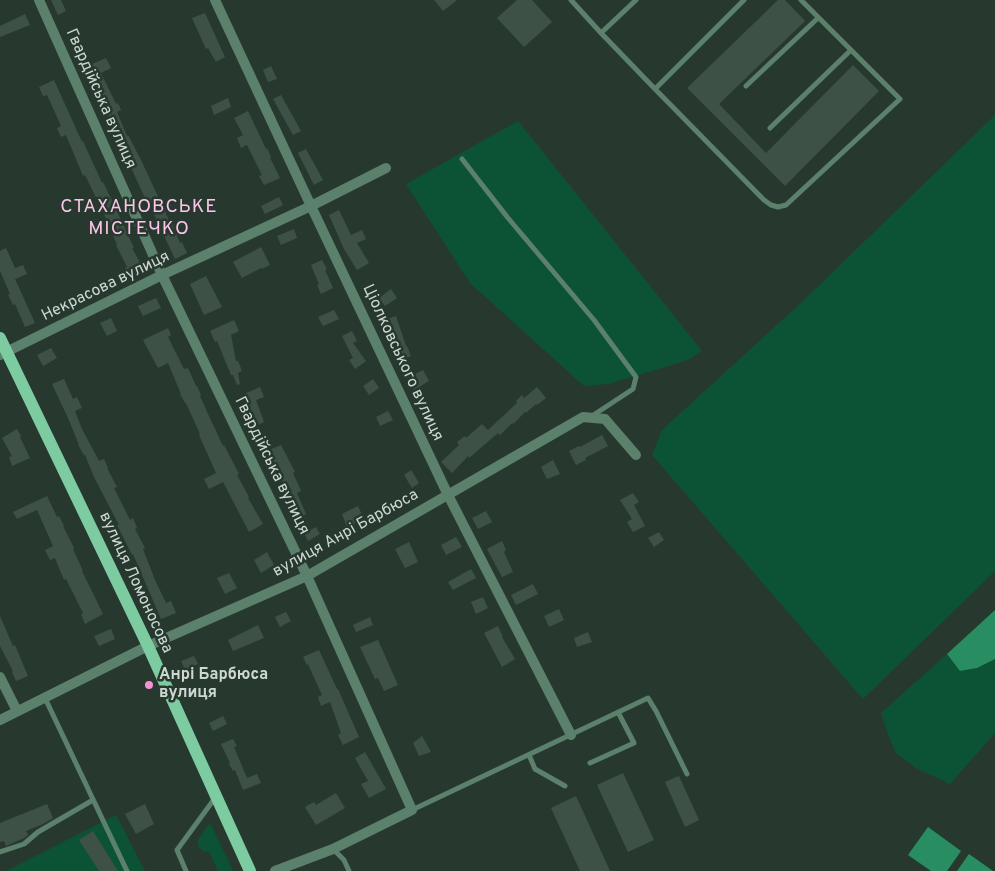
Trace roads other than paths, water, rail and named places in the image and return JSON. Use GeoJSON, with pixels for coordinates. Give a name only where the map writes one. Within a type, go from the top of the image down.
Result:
{"type":"FeatureCollection","features":[{"type":"Feature","properties":{"kind":"main road","name":"вулиця Ломоносова"},"geometry":{"type":"LineString","coordinates":[[0,338],[3,354],[148,646],[250,871]]}},
{"type":"Feature","properties":{"kind":"street","name":"Гвардійська вулиця"},"geometry":{"type":"LineString","coordinates":[[39,0],[162,276],[307,576],[412,810]]}},
{"type":"Feature","properties":{"kind":"street","name":"Ціолковського вулиця"},"geometry":{"type":"LineString","coordinates":[[215,0],[448,495],[571,735]]}},
{"type":"Feature","properties":{"kind":"street","name":"Некрасова вулиця"},"geometry":{"type":"LineString","coordinates":[[3,354],[386,168]]}},
{"type":"Feature","properties":{"kind":"street","name":"вулиця Анрі Барбюса"},"geometry":{"type":"LineString","coordinates":[[0,720],[148,646],[307,576],[583,417],[590,418]]}},
{"type":"Feature","properties":{"kind":"street"},"geometry":{"type":"LineString","coordinates":[[590,418],[605,418],[636,455]]}},
{"type":"Feature","properties":{"kind":"street"},"geometry":{"type":"LineString","coordinates":[[0,677],[17,711]]}},
{"type":"Feature","properties":{"kind":"street"},"geometry":{"type":"LineString","coordinates":[[275,871],[333,849],[412,810]]}},
{"type":"Feature","properties":{"kind":"lane"},"geometry":{"type":"LineString","coordinates":[[571,0],[764,200],[778,207],[786,205],[900,99],[801,0]]}},
{"type":"Feature","properties":{"kind":"lane"},"geometry":{"type":"LineString","coordinates":[[601,33],[636,0]]}},
{"type":"Feature","properties":{"kind":"lane"},"geometry":{"type":"LineString","coordinates":[[655,89],[744,0]]}},
{"type":"Feature","properties":{"kind":"lane"},"geometry":{"type":"LineString","coordinates":[[746,86],[818,18]]}},
{"type":"Feature","properties":{"kind":"lane"},"geometry":{"type":"LineString","coordinates":[[770,128],[851,50]]}},
{"type":"Feature","properties":{"kind":"lane"},"geometry":{"type":"LineString","coordinates":[[462,159],[508,218],[594,320],[636,377],[632,389],[590,418]]}},
{"type":"Feature","properties":{"kind":"lane"},"geometry":{"type":"LineString","coordinates":[[45,697],[128,871]]}},
{"type":"Feature","properties":{"kind":"lane"},"geometry":{"type":"LineString","coordinates":[[412,810],[648,698],[687,774]]}},
{"type":"Feature","properties":{"kind":"lane"},"geometry":{"type":"LineString","coordinates":[[590,763],[634,743],[618,712]]}},
{"type":"Feature","properties":{"kind":"lane"},"geometry":{"type":"LineString","coordinates":[[529,755],[536,769],[565,786]]}},
{"type":"Feature","properties":{"kind":"lane"},"geometry":{"type":"LineString","coordinates":[[186,871],[177,850],[215,797]]}},
{"type":"Feature","properties":{"kind":"lane"},"geometry":{"type":"LineString","coordinates":[[0,852],[24,844],[38,832],[93,800]]}},
{"type":"Feature","properties":{"kind":"lane"},"geometry":{"type":"LineString","coordinates":[[333,849],[344,860],[349,871]]}},
{"type":"Feature","properties":{"kind":"place","name":"Анрі Барбюса вулиця"},"geometry":{"type":"Point","coordinates":[149,685]}},
{"type":"Feature","properties":{"kind":"district","name":"СТАХАНОВСЬКЕ МІСТЕЧКО"},"geometry":{"type":"Point","coordinates":[139,219]}}]}
